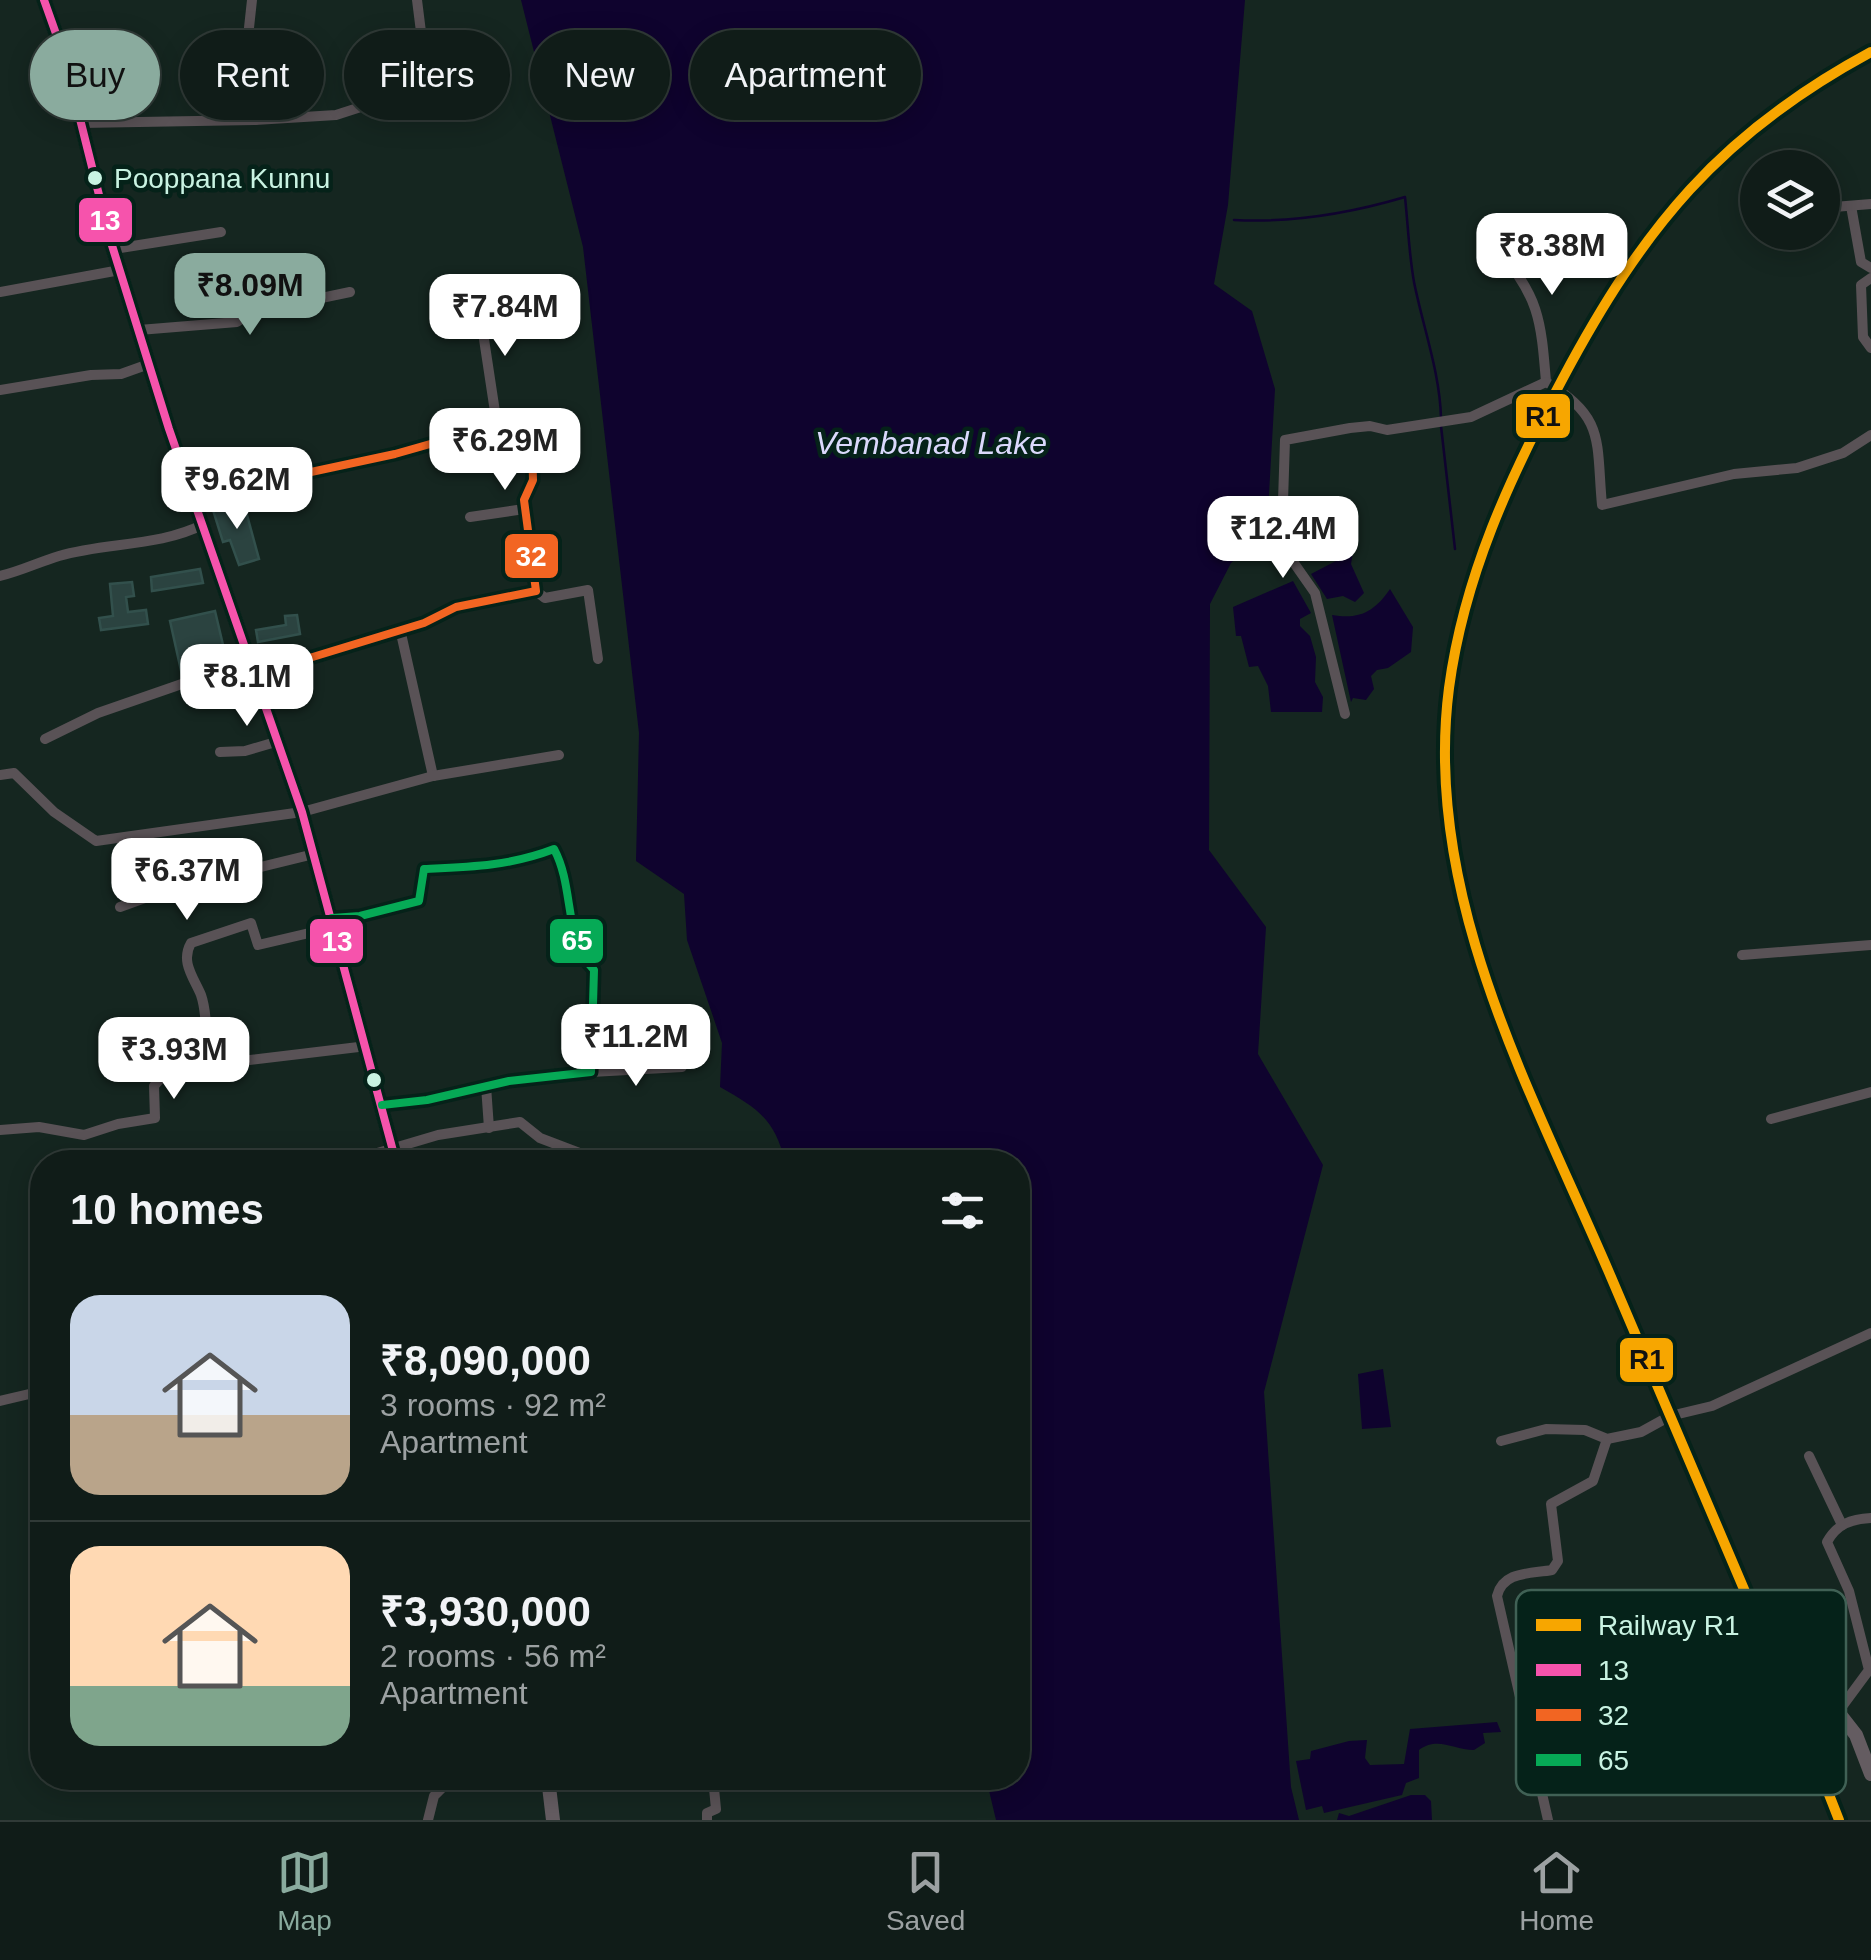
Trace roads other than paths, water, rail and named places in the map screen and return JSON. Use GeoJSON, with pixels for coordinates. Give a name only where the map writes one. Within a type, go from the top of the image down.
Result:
{"type":"FeatureCollection","features":[{"type":"Feature","properties":{"kind":"main road"},"geometry":{"type":"LineString","coordinates":[[44,0],[65,59],[139,330],[302,812],[393,1150]]}},
{"type":"Feature","properties":{"kind":"main road"},"geometry":{"type":"LineString","coordinates":[[1846,1722],[1856,1734],[1871,1774]]}},
{"type":"Feature","properties":{"kind":"main road"},"geometry":{"type":"LineString","coordinates":[[549,1790],[553,1820]]}},
{"type":"Feature","properties":{"kind":"street"},"geometry":{"type":"LineString","coordinates":[[249,30],[252,0]]}},
{"type":"Feature","properties":{"kind":"street"},"geometry":{"type":"LineString","coordinates":[[324,116],[370,104],[366,68],[425,64],[417,0]]}},
{"type":"Feature","properties":{"kind":"street"},"geometry":{"type":"LineString","coordinates":[[82,123],[256,120]]}},
{"type":"Feature","properties":{"kind":"street"},"geometry":{"type":"LineString","coordinates":[[1840,207],[1871,204]]}},
{"type":"Feature","properties":{"kind":"street"},"geometry":{"type":"LineString","coordinates":[[1851,206],[1862,262],[1871,268]]}},
{"type":"Feature","properties":{"kind":"street"},"geometry":{"type":"LineString","coordinates":[[114,249],[221,232]]}},
{"type":"Feature","properties":{"kind":"street"},"geometry":{"type":"LineString","coordinates":[[1496,248],[1523,278],[1542,326],[1546,382]]}},
{"type":"Feature","properties":{"kind":"street"},"geometry":{"type":"LineString","coordinates":[[0,292],[120,270]]}},
{"type":"Feature","properties":{"kind":"street"},"geometry":{"type":"LineString","coordinates":[[1871,278],[1860,285],[1863,337],[1871,348]]}},
{"type":"Feature","properties":{"kind":"street"},"geometry":{"type":"LineString","coordinates":[[510,290],[472,299],[482,326],[497,425],[507,450],[532,447],[533,480],[524,508],[536,591],[545,598],[588,590],[598,659]]}},
{"type":"Feature","properties":{"kind":"street"},"geometry":{"type":"LineString","coordinates":[[139,330],[237,322],[250,313],[350,292]]}},
{"type":"Feature","properties":{"kind":"street"},"geometry":{"type":"LineString","coordinates":[[0,390],[121,374],[150,364]]}},
{"type":"Feature","properties":{"kind":"street"},"geometry":{"type":"LineString","coordinates":[[1346,714],[1315,593],[1294,563],[1282,532],[1285,440],[1350,428],[1370,426],[1387,430],[1471,417],[1546,382]]}},
{"type":"Feature","properties":{"kind":"street"},"geometry":{"type":"LineString","coordinates":[[1546,382],[1582,405],[1594,426],[1602,505],[1734,474],[1797,468],[1843,453],[1871,435]]}},
{"type":"Feature","properties":{"kind":"street"},"geometry":{"type":"LineString","coordinates":[[198,506],[230,495],[269,491],[294,482],[297,475],[396,454],[497,425]]}},
{"type":"Feature","properties":{"kind":"street"},"geometry":{"type":"LineString","coordinates":[[470,517],[524,508]]}},
{"type":"Feature","properties":{"kind":"street"},"geometry":{"type":"LineString","coordinates":[[0,576],[60,556],[127,541],[150,542],[204,524]]}},
{"type":"Feature","properties":{"kind":"street"},"geometry":{"type":"LineString","coordinates":[[46,739],[98,713],[424,623],[456,607],[536,591]]}},
{"type":"Feature","properties":{"kind":"street"},"geometry":{"type":"LineString","coordinates":[[400,629],[433,776]]}},
{"type":"Feature","properties":{"kind":"street"},"geometry":{"type":"LineString","coordinates":[[220,752],[245,751],[279,740]]}},
{"type":"Feature","properties":{"kind":"street"},"geometry":{"type":"LineString","coordinates":[[0,776],[14,773],[54,812],[96,841],[302,812],[433,776],[559,755]]}},
{"type":"Feature","properties":{"kind":"street"},"geometry":{"type":"LineString","coordinates":[[208,1067],[201,996],[190,979],[187,950],[191,943],[252,923],[258,945],[419,901],[424,869],[480,868],[526,860],[554,849],[564,868],[576,947],[594,970],[591,1072]]}},
{"type":"Feature","properties":{"kind":"street"},"geometry":{"type":"LineString","coordinates":[[120,907],[167,890],[314,854]]}},
{"type":"Feature","properties":{"kind":"street"},"geometry":{"type":"LineString","coordinates":[[1742,955],[1871,945]]}},
{"type":"Feature","properties":{"kind":"street"},"geometry":{"type":"LineString","coordinates":[[0,1130],[39,1127],[84,1136],[118,1124],[155,1118],[154,1086],[161,1078],[290,1053],[367,1046]]}},
{"type":"Feature","properties":{"kind":"street"},"geometry":{"type":"LineString","coordinates":[[382,1105],[591,1072],[682,1067]]}},
{"type":"Feature","properties":{"kind":"street"},"geometry":{"type":"LineString","coordinates":[[486,1086],[490,1128]]}},
{"type":"Feature","properties":{"kind":"street"},"geometry":{"type":"LineString","coordinates":[[1770,1119],[1871,1092]]}},
{"type":"Feature","properties":{"kind":"street"},"geometry":{"type":"LineString","coordinates":[[381,1150],[520,1122],[540,1138],[572,1150]]}},
{"type":"Feature","properties":{"kind":"street"},"geometry":{"type":"LineString","coordinates":[[1501,1441],[1546,1429],[1585,1430],[1607,1439],[1641,1432],[1670,1416],[1712,1406],[1871,1333]]}},
{"type":"Feature","properties":{"kind":"street"},"geometry":{"type":"LineString","coordinates":[[0,1400],[30,1394]]}},
{"type":"Feature","properties":{"kind":"street"},"geometry":{"type":"LineString","coordinates":[[1516,1679],[1497,1596],[1500,1584],[1508,1578],[1552,1570],[1558,1561],[1551,1504],[1593,1482],[1607,1439]]}},
{"type":"Feature","properties":{"kind":"street"},"geometry":{"type":"LineString","coordinates":[[1809,1456],[1842,1525]]}},
{"type":"Feature","properties":{"kind":"street"},"geometry":{"type":"LineString","coordinates":[[1846,1701],[1868,1670],[1865,1632],[1827,1542],[1851,1519],[1871,1518]]}},
{"type":"Feature","properties":{"kind":"street"},"geometry":{"type":"LineString","coordinates":[[428,1820],[434,1796],[440,1790]]}},
{"type":"Feature","properties":{"kind":"street"},"geometry":{"type":"LineString","coordinates":[[707,1820],[707,1813],[716,1810],[715,1790]]}},
{"type":"Feature","properties":{"kind":"street"},"geometry":{"type":"LineString","coordinates":[[1542,1795],[1548,1820]]}},
{"type":"Feature","properties":{"kind":"water","name":"Vembanad Lake"},"geometry":{"type":"Polygon","coordinates":[[[521,0],[1245,0],[1228,205],[1214,284],[1252,311],[1275,389],[1267,529],[1231,563],[1210,604],[1209,850],[1266,927],[1258,1054],[1323,1165],[1264,1392],[1291,1787],[1299,1820],[996,1820],[989,1790],[1030,1790],[1030,1150],[782,1150],[763,1116],[720,1087],[722,1043],[687,940],[684,894],[636,861],[639,733],[583,247],[551,120],[670,120],[670,30],[530,30],[530,36],[521,0]]]}},
{"type":"Feature","properties":{"kind":"water"},"geometry":{"type":"Polygon","coordinates":[[[1353,552],[1351,564],[1364,593],[1355,602],[1343,596],[1327,599],[1311,574],[1353,552]]]}},
{"type":"Feature","properties":{"kind":"water"},"geometry":{"type":"Polygon","coordinates":[[[1293,581],[1311,613],[1300,619],[1300,626],[1310,636],[1316,657],[1315,682],[1323,697],[1322,712],[1271,712],[1268,686],[1258,666],[1249,667],[1241,636],[1236,636],[1233,607],[1293,581]]]}},
{"type":"Feature","properties":{"kind":"water"},"geometry":{"type":"Polygon","coordinates":[[[1390,589],[1413,627],[1411,652],[1371,676],[1374,689],[1366,700],[1353,698],[1351,702],[1332,615],[1366,612],[1390,589]]]}},
{"type":"Feature","properties":{"kind":"water"},"geometry":{"type":"Polygon","coordinates":[[[1383,1369],[1391,1427],[1362,1429],[1358,1374],[1383,1369]]]}},
{"type":"Feature","properties":{"kind":"water"},"geometry":{"type":"Polygon","coordinates":[[[1497,1722],[1501,1732],[1483,1733],[1485,1743],[1474,1750],[1433,1744],[1419,1750],[1419,1778],[1406,1783],[1402,1795],[1324,1813],[1322,1806],[1306,1810],[1296,1761],[1310,1759],[1311,1751],[1367,1740],[1365,1758],[1370,1765],[1404,1764],[1410,1729],[1497,1722]]]}},
{"type":"Feature","properties":{"kind":"water"},"geometry":{"type":"Polygon","coordinates":[[[1411,1795],[1425,1795],[1431,1801],[1432,1820],[1337,1820],[1339,1813],[1349,1816],[1411,1795]]]}},
{"type":"Feature","properties":{"kind":"waterway"},"geometry":{"type":"LineString","coordinates":[[1234,220],[1321,216],[1405,197],[1414,282],[1434,367],[1441,418]]}},
{"type":"Feature","properties":{"kind":"waterway"},"geometry":{"type":"LineString","coordinates":[[1441,426],[1455,549]]}},
{"type":"Feature","properties":{"kind":"rail line","name":"R1"},"geometry":{"type":"LineString","coordinates":[[1744,1590],[1490,992],[1452,842],[1445,766],[1449,688],[1466,606],[1508,490],[1563,378],[1624,275],[1690,190],[1728,152],[1817,83],[1871,52]]}},
{"type":"Feature","properties":{"kind":"rail line","name":"R1"},"geometry":{"type":"LineString","coordinates":[[1829,1795],[1839,1820]]}},
{"type":"Feature","properties":{"kind":"place","name":"Pooppana Kunnu"},"geometry":{"type":"Point","coordinates":[95,178]}}]}
